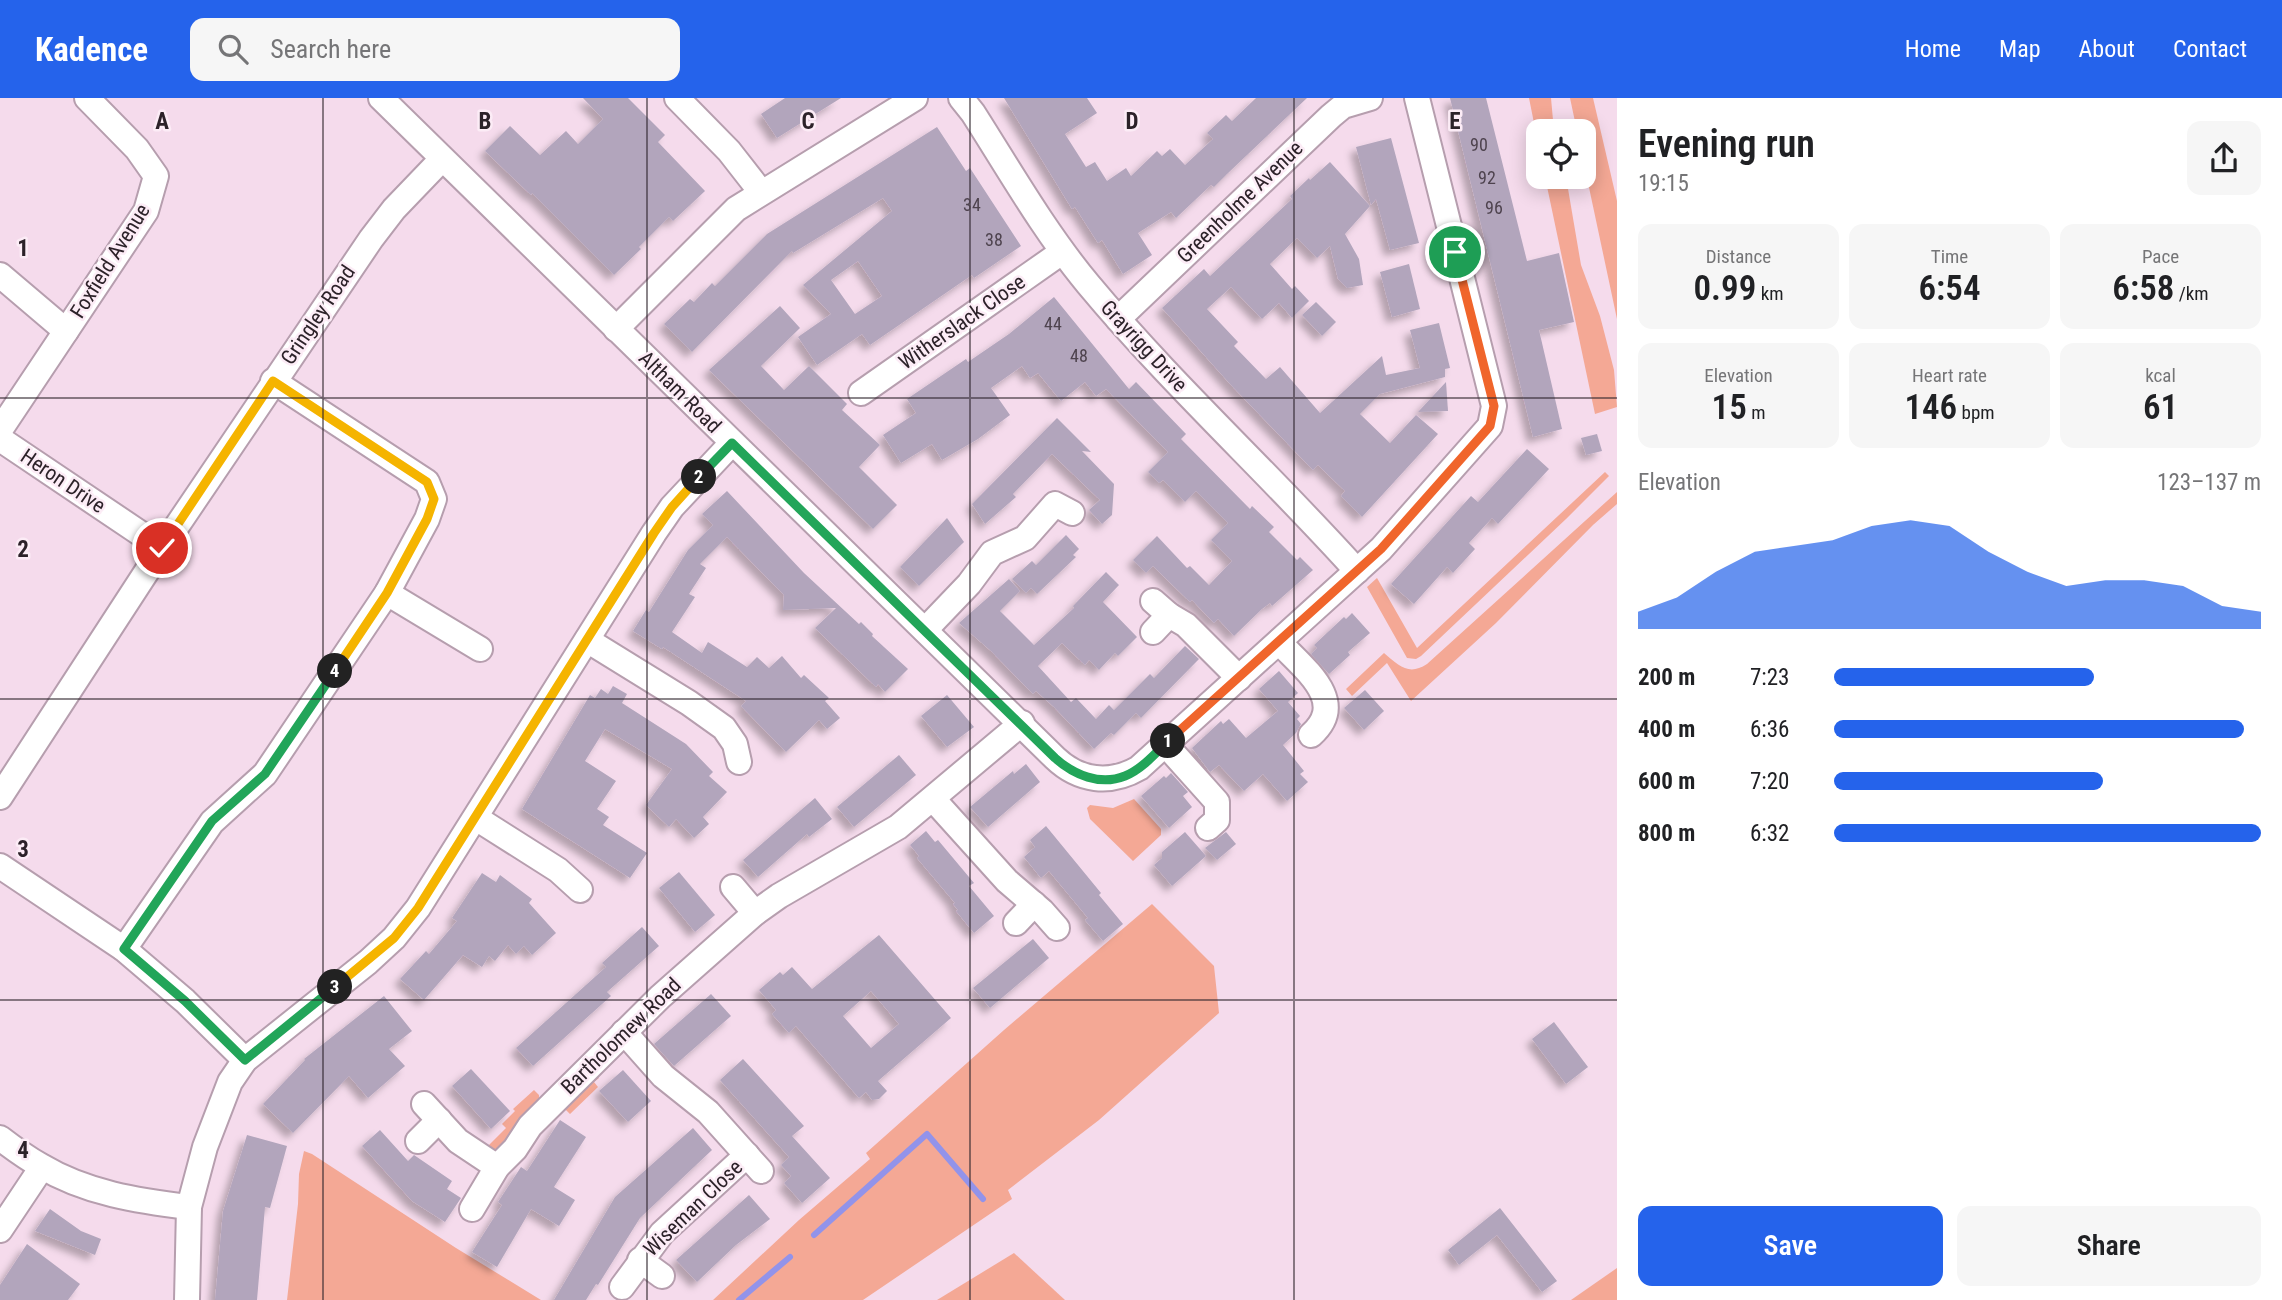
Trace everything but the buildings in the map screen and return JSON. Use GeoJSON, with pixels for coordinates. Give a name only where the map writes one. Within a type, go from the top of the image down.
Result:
{"type":"FeatureCollection","features":[{"type":"Feature","properties":{"kind":"street","name":"Foxfield Avenue"},"geometry":{"type":"LineString","coordinates":[[0,430],[146,211],[156,176],[138,149],[87,98]]}},
{"type":"Feature","properties":{"kind":"street","name":"Altham Road"},"geometry":{"type":"LineString","coordinates":[[381,98],[1063,765],[1091,779],[1125,776],[1139,768],[1165,744]]}},
{"type":"Feature","properties":{"kind":"street"},"geometry":{"type":"LineString","coordinates":[[677,98],[729,151],[761,192]]}},
{"type":"Feature","properties":{"kind":"street"},"geometry":{"type":"LineString","coordinates":[[616,329],[736,209],[915,98]]}},
{"type":"Feature","properties":{"kind":"street","name":"Grayrigg Drive"},"geometry":{"type":"LineString","coordinates":[[961,98],[1062,252],[1118,319],[1357,570]]}},
{"type":"Feature","properties":{"kind":"street","name":"Greenholme Avenue"},"geometry":{"type":"LineString","coordinates":[[1118,319],[1331,116],[1343,106],[1370,98]]}},
{"type":"Feature","properties":{"kind":"street"},"geometry":{"type":"LineString","coordinates":[[1208,828],[1217,820],[1217,802],[1165,744],[1381,549],[1490,426],[1493,416],[1494,406],[1417,98]]}},
{"type":"Feature","properties":{"kind":"street","name":"Gringley Road"},"geometry":{"type":"LineString","coordinates":[[0,797],[162,548],[370,239],[394,209],[442,159]]}},
{"type":"Feature","properties":{"kind":"street","name":"Witherslack Close"},"geometry":{"type":"LineString","coordinates":[[861,393],[1062,252]]}},
{"type":"Feature","properties":{"kind":"street"},"geometry":{"type":"LineString","coordinates":[[0,275],[66,331]]}},
{"type":"Feature","properties":{"kind":"street"},"geometry":{"type":"LineString","coordinates":[[124,949],[212,821],[265,774],[387,593],[427,519],[434,499],[427,482],[273,381]]}},
{"type":"Feature","properties":{"kind":"street","name":"Heron Drive"},"geometry":{"type":"LineString","coordinates":[[0,439],[162,548]]}},
{"type":"Feature","properties":{"kind":"street"},"geometry":{"type":"LineString","coordinates":[[187,1300],[189,1208],[198,1170],[230,1082],[245,1060],[394,938],[418,908],[672,507],[732,443]]}},
{"type":"Feature","properties":{"kind":"street"},"geometry":{"type":"LineString","coordinates":[[925,630],[969,584],[992,552],[1025,538],[1057,501]]}},
{"type":"Feature","properties":{"kind":"street"},"geometry":{"type":"LineString","coordinates":[[387,593],[480,649]]}},
{"type":"Feature","properties":{"kind":"street"},"geometry":{"type":"LineString","coordinates":[[1158,616],[1186,625],[1239,678]]}},
{"type":"Feature","properties":{"kind":"street"},"geometry":{"type":"LineString","coordinates":[[587,640],[689,703],[724,728],[735,744],[739,762]]}},
{"type":"Feature","properties":{"kind":"street"},"geometry":{"type":"LineString","coordinates":[[1279,642],[1322,692],[1326,715],[1322,725],[1311,735]]}},
{"type":"Feature","properties":{"kind":"street","name":"Bartholomew Road"},"geometry":{"type":"LineString","coordinates":[[472,1209],[497,1167],[548,1107],[695,965],[779,896],[898,827],[1022,723]]}},
{"type":"Feature","properties":{"kind":"street"},"geometry":{"type":"LineString","coordinates":[[933,799],[1007,881],[1057,928]]}},
{"type":"Feature","properties":{"kind":"street"},"geometry":{"type":"LineString","coordinates":[[476,818],[558,870],[580,890]]}},
{"type":"Feature","properties":{"kind":"street"},"geometry":{"type":"LineString","coordinates":[[0,866],[124,949],[185,1001],[245,1060]]}},
{"type":"Feature","properties":{"kind":"street"},"geometry":{"type":"LineString","coordinates":[[733,887],[755,913]]}},
{"type":"Feature","properties":{"kind":"street"},"geometry":{"type":"LineString","coordinates":[[1016,923],[1034,904]]}},
{"type":"Feature","properties":{"kind":"street","name":"Wiseman Close"},"geometry":{"type":"LineString","coordinates":[[622,1287],[662,1233],[754,1163],[708,1112],[663,1076],[624,1032]]}},
{"type":"Feature","properties":{"kind":"street"},"geometry":{"type":"LineString","coordinates":[[418,1141],[432,1112],[467,1149],[497,1167]]}},
{"type":"Feature","properties":{"kind":"street"},"geometry":{"type":"LineString","coordinates":[[0,1138],[42,1167],[66,1179],[129,1199],[189,1208]]}},
{"type":"Feature","properties":{"kind":"street"},"geometry":{"type":"LineString","coordinates":[[0,1230],[42,1167]]}},
{"type":"Feature","properties":{"kind":"street","name":"Wiseman Close"},"geometry":{"type":"LineString","coordinates":[[640,1261],[662,1276]]}},
{"type":"Feature","properties":{"kind":"shaded area"},"geometry":{"type":"Polygon","coordinates":[[[1529,98],[1551,98],[1553,119],[1533,119],[1529,98]]]}},
{"type":"Feature","properties":{"kind":"shaded area"},"geometry":{"type":"Polygon","coordinates":[[[1570,98],[1593,98],[1617,201],[1617,319],[1589,189],[1596,189],[1596,119],[1574,119],[1570,98]]]}},
{"type":"Feature","properties":{"kind":"shaded area"},"geometry":{"type":"Polygon","coordinates":[[[1548,189],[1568,189],[1581,265],[1600,316],[1614,370],[1617,407],[1595,414],[1548,189]]]}},
{"type":"Feature","properties":{"kind":"shaded area"},"geometry":{"type":"Polygon","coordinates":[[[1605,472],[1609,476],[1421,656],[1416,659],[1407,658],[1367,587],[1377,578],[1417,648],[1605,472]]]}},
{"type":"Feature","properties":{"kind":"shaded area"},"geometry":{"type":"Polygon","coordinates":[[[1617,492],[1617,504],[1496,623],[1411,701],[1387,663],[1352,696],[1346,689],[1384,653],[1404,668],[1421,668],[1427,664],[1617,492]]]}},
{"type":"Feature","properties":{"kind":"shaded area"},"geometry":{"type":"Polygon","coordinates":[[[1134,799],[1161,829],[1161,835],[1133,861],[1090,819],[1087,808],[1090,805],[1113,808],[1134,799]]]}},
{"type":"Feature","properties":{"kind":"shaded area"},"geometry":{"type":"Polygon","coordinates":[[[1152,904],[1214,966],[1219,1013],[1099,1120],[1008,1190],[1012,1199],[863,1300],[713,1300],[870,1159],[866,1153],[1004,1030],[1152,904]]]}},
{"type":"Feature","properties":{"kind":"shaded area"},"geometry":{"type":"Polygon","coordinates":[[[596,1075],[599,1078],[594,1082],[598,1087],[570,1114],[563,1107],[596,1075]]]}},
{"type":"Feature","properties":{"kind":"shaded area"},"geometry":{"type":"Polygon","coordinates":[[[534,1090],[539,1095],[539,1100],[504,1145],[488,1150],[488,1146],[506,1128],[502,1124],[515,1111],[513,1109],[534,1090]]]}},
{"type":"Feature","properties":{"kind":"shaded area"},"geometry":{"type":"Polygon","coordinates":[[[304,1151],[541,1300],[287,1300],[299,1174],[304,1151]]]}},
{"type":"Feature","properties":{"kind":"shaded area"},"geometry":{"type":"Polygon","coordinates":[[[1014,1253],[1065,1300],[937,1300],[1014,1253]]]}},
{"type":"Feature","properties":{"kind":"shaded area"},"geometry":{"type":"Polygon","coordinates":[[[1617,1268],[1617,1300],[1571,1300],[1617,1268]]]}},
{"type":"Feature","properties":{"kind":"waterway"},"geometry":{"type":"LineString","coordinates":[[814,1235],[927,1134],[983,1199]]}},
{"type":"Feature","properties":{"kind":"waterway"},"geometry":{"type":"LineString","coordinates":[[739,1300],[790,1257]]}},
{"type":"Feature","properties":{"kind":"route"},"geometry":{"type":"LineString","coordinates":[[162,548],[273,381],[427,482],[434,499],[427,519],[387,593],[265,774],[212,821],[124,949],[185,1001],[245,1060],[368,962],[394,938],[418,908],[654,533],[672,507],[732,443],[1063,765],[1091,779],[1125,776],[1139,768],[1381,549],[1490,426],[1494,406],[1455,252]]}}]}
